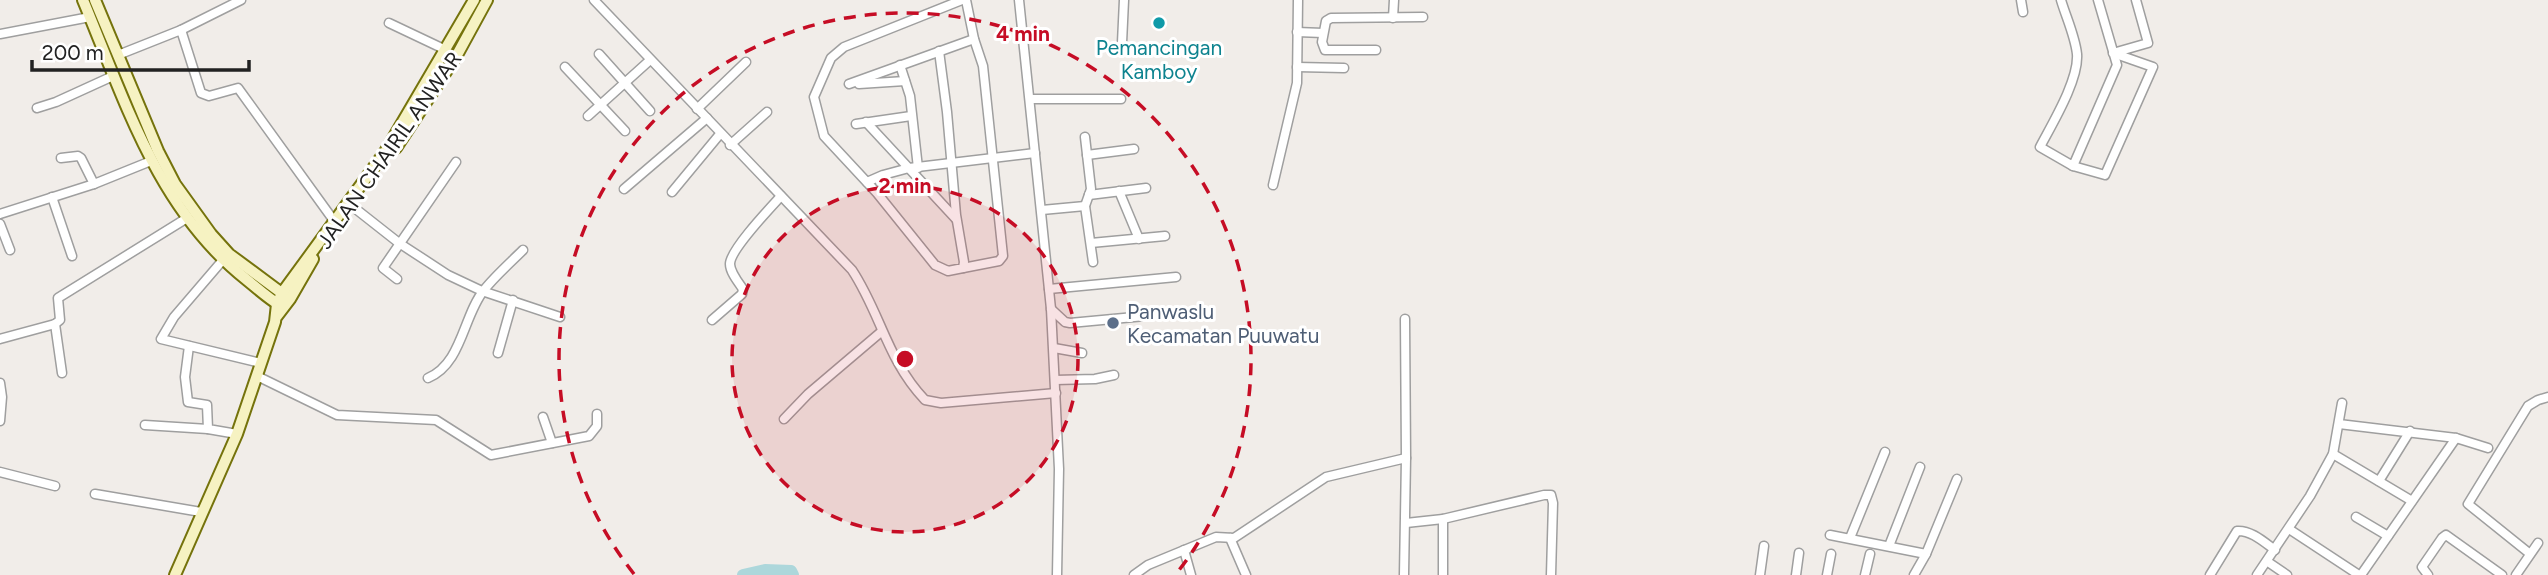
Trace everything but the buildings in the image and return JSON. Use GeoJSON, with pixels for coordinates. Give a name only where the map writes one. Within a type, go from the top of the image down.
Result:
{"type":"FeatureCollection","features":[{"type":"Feature","properties":{"kind":"main road"},"geometry":{"type":"LineString","coordinates":[[83,0],[150,161],[187,218],[222,261],[282,304]]}},
{"type":"Feature","properties":{"kind":"main road"},"geometry":{"type":"LineString","coordinates":[[95,0],[158,151],[180,191],[229,254],[282,304]]}},
{"type":"Feature","properties":{"kind":"main road","name":"JALAN CHAIRIL ANWAR"},"geometry":{"type":"LineString","coordinates":[[175,575],[237,433],[282,304],[385,152],[474,0]]}},
{"type":"Feature","properties":{"kind":"main road","name":"JALAN CHAIRIL ANWAR"},"geometry":{"type":"LineString","coordinates":[[335,223],[352,206],[416,117],[457,55],[487,0]]}},
{"type":"Feature","properties":{"kind":"street"},"geometry":{"type":"LineString","coordinates":[[118,55],[181,30],[241,0]]}},
{"type":"Feature","properties":{"kind":"street"},"geometry":{"type":"LineString","coordinates":[[964,0],[982,66],[1002,259],[948,271],[935,265],[867,182],[829,142],[820,126],[814,97],[831,58],[848,44],[964,0]]}},
{"type":"Feature","properties":{"kind":"street"},"geometry":{"type":"LineString","coordinates":[[1019,0],[1054,348],[1059,491],[1057,575]]}},
{"type":"Feature","properties":{"kind":"street"},"geometry":{"type":"LineString","coordinates":[[1122,43],[1124,0]]}},
{"type":"Feature","properties":{"kind":"street"},"geometry":{"type":"LineString","coordinates":[[1273,185],[1295,96],[1298,0]]}},
{"type":"Feature","properties":{"kind":"street"},"geometry":{"type":"LineString","coordinates":[[1393,18],[1394,0]]}},
{"type":"Feature","properties":{"kind":"street"},"geometry":{"type":"LineString","coordinates":[[2021,0],[2023,12]]}},
{"type":"Feature","properties":{"kind":"street"},"geometry":{"type":"LineString","coordinates":[[2061,0],[2077,54],[2075,69],[2040,147],[2073,166],[2105,175],[2153,67],[2113,53]]}},
{"type":"Feature","properties":{"kind":"street"},"geometry":{"type":"LineString","coordinates":[[2073,166],[2117,65],[2098,0]]}},
{"type":"Feature","properties":{"kind":"street"},"geometry":{"type":"LineString","coordinates":[[2113,53],[2148,43],[2136,0]]}},
{"type":"Feature","properties":{"kind":"street"},"geometry":{"type":"LineString","coordinates":[[596,1],[649,61],[852,270],[867,296],[899,369],[925,400],[941,403],[1056,393]]}},
{"type":"Feature","properties":{"kind":"street"},"geometry":{"type":"LineString","coordinates":[[0,34],[90,17]]}},
{"type":"Feature","properties":{"kind":"street"},"geometry":{"type":"LineString","coordinates":[[1377,50],[1325,50],[1322,45],[1326,21],[1330,18],[1423,17]]}},
{"type":"Feature","properties":{"kind":"street"},"geometry":{"type":"LineString","coordinates":[[389,23],[446,50]]}},
{"type":"Feature","properties":{"kind":"street"},"geometry":{"type":"LineString","coordinates":[[181,30],[201,93],[209,96],[238,88],[335,223]]}},
{"type":"Feature","properties":{"kind":"street"},"geometry":{"type":"LineString","coordinates":[[1297,32],[1323,33]]}},
{"type":"Feature","properties":{"kind":"street"},"geometry":{"type":"LineString","coordinates":[[905,81],[849,85],[974,39]]}},
{"type":"Feature","properties":{"kind":"street"},"geometry":{"type":"LineString","coordinates":[[939,51],[963,268]]}},
{"type":"Feature","properties":{"kind":"street"},"geometry":{"type":"LineString","coordinates":[[599,54],[650,111]]}},
{"type":"Feature","properties":{"kind":"street"},"geometry":{"type":"LineString","coordinates":[[588,116],[649,61]]}},
{"type":"Feature","properties":{"kind":"street"},"geometry":{"type":"LineString","coordinates":[[697,108],[746,62]]}},
{"type":"Feature","properties":{"kind":"street"},"geometry":{"type":"LineString","coordinates":[[900,65],[910,96],[913,168]]}},
{"type":"Feature","properties":{"kind":"street"},"geometry":{"type":"LineString","coordinates":[[565,67],[625,131]]}},
{"type":"Feature","properties":{"kind":"street"},"geometry":{"type":"LineString","coordinates":[[1297,67],[1344,68]]}},
{"type":"Feature","properties":{"kind":"street"},"geometry":{"type":"LineString","coordinates":[[37,108],[113,76]]}},
{"type":"Feature","properties":{"kind":"street"},"geometry":{"type":"LineString","coordinates":[[1031,99],[1121,99]]}},
{"type":"Feature","properties":{"kind":"street"},"geometry":{"type":"LineString","coordinates":[[730,145],[767,112]]}},
{"type":"Feature","properties":{"kind":"street"},"geometry":{"type":"LineString","coordinates":[[911,116],[861,123],[913,168],[956,219]]}},
{"type":"Feature","properties":{"kind":"street"},"geometry":{"type":"LineString","coordinates":[[624,189],[707,118]]}},
{"type":"Feature","properties":{"kind":"street"},"geometry":{"type":"LineString","coordinates":[[672,192],[720,135]]}},
{"type":"Feature","properties":{"kind":"street"},"geometry":{"type":"LineString","coordinates":[[1084,137],[1091,189],[1086,206],[1093,262]]}},
{"type":"Feature","properties":{"kind":"street"},"geometry":{"type":"LineString","coordinates":[[1087,155],[1134,149]]}},
{"type":"Feature","properties":{"kind":"street"},"geometry":{"type":"LineString","coordinates":[[867,182],[884,174],[913,168],[1035,153]]}},
{"type":"Feature","properties":{"kind":"street"},"geometry":{"type":"LineString","coordinates":[[61,158],[81,158],[94,184]]}},
{"type":"Feature","properties":{"kind":"street"},"geometry":{"type":"LineString","coordinates":[[0,214],[94,184],[150,161]]}},
{"type":"Feature","properties":{"kind":"street"},"geometry":{"type":"LineString","coordinates":[[397,279],[383,268],[456,162]]}},
{"type":"Feature","properties":{"kind":"street"},"geometry":{"type":"LineString","coordinates":[[1089,195],[1146,188]]}},
{"type":"Feature","properties":{"kind":"street"},"geometry":{"type":"LineString","coordinates":[[1119,191],[1139,239]]}},
{"type":"Feature","properties":{"kind":"street"},"geometry":{"type":"LineString","coordinates":[[712,320],[742,294],[743,289],[731,267],[731,259],[743,240],[781,196]]}},
{"type":"Feature","properties":{"kind":"street"},"geometry":{"type":"LineString","coordinates":[[52,197],[72,256]]}},
{"type":"Feature","properties":{"kind":"street"},"geometry":{"type":"LineString","coordinates":[[352,206],[434,267],[482,291],[560,317]]}},
{"type":"Feature","properties":{"kind":"street"},"geometry":{"type":"LineString","coordinates":[[1042,210],[1086,206]]}},
{"type":"Feature","properties":{"kind":"street"},"geometry":{"type":"LineString","coordinates":[[0,339],[55,324],[60,320],[58,298],[89,276],[110,267],[187,218]]}},
{"type":"Feature","properties":{"kind":"street"},"geometry":{"type":"LineString","coordinates":[[0,225],[10,250]]}},
{"type":"Feature","properties":{"kind":"street"},"geometry":{"type":"LineString","coordinates":[[1091,243],[1166,236]]}},
{"type":"Feature","properties":{"kind":"street"},"geometry":{"type":"LineString","coordinates":[[428,377],[441,370],[454,351],[482,291],[523,250]]}},
{"type":"Feature","properties":{"kind":"street"},"geometry":{"type":"LineString","coordinates":[[222,261],[174,317],[161,337],[261,363]]}},
{"type":"Feature","properties":{"kind":"street"},"geometry":{"type":"LineString","coordinates":[[1049,289],[1175,277]]}},
{"type":"Feature","properties":{"kind":"street"},"geometry":{"type":"LineString","coordinates":[[498,353],[513,300]]}},
{"type":"Feature","properties":{"kind":"street"},"geometry":{"type":"LineString","coordinates":[[1051,309],[1065,322],[1070,323],[1145,316]]}},
{"type":"Feature","properties":{"kind":"street"},"geometry":{"type":"LineString","coordinates":[[1404,575],[1405,319]]}},
{"type":"Feature","properties":{"kind":"street"},"geometry":{"type":"LineString","coordinates":[[55,324],[62,373]]}},
{"type":"Feature","properties":{"kind":"street"},"geometry":{"type":"LineString","coordinates":[[784,418],[881,332]]}},
{"type":"Feature","properties":{"kind":"street"},"geometry":{"type":"LineString","coordinates":[[189,346],[185,377],[187,399],[190,403],[207,405],[208,429]]}},
{"type":"Feature","properties":{"kind":"street"},"geometry":{"type":"LineString","coordinates":[[1054,348],[1082,353]]}},
{"type":"Feature","properties":{"kind":"street"},"geometry":{"type":"LineString","coordinates":[[1055,380],[1095,379],[1114,375]]}},
{"type":"Feature","properties":{"kind":"street"},"geometry":{"type":"LineString","coordinates":[[257,376],[337,415],[436,420],[491,455],[589,436],[597,426],[597,414]]}},
{"type":"Feature","properties":{"kind":"street"},"geometry":{"type":"LineString","coordinates":[[0,383],[0,421]]}},
{"type":"Feature","properties":{"kind":"street"},"geometry":{"type":"LineString","coordinates":[[2529,553],[2468,504],[2528,406],[2548,397]]}},
{"type":"Feature","properties":{"kind":"street"},"geometry":{"type":"LineString","coordinates":[[2257,575],[2289,529],[2333,454],[2342,403]]}},
{"type":"Feature","properties":{"kind":"street"},"geometry":{"type":"LineString","coordinates":[[543,417],[552,443]]}},
{"type":"Feature","properties":{"kind":"street"},"geometry":{"type":"LineString","coordinates":[[2339,424],[2456,438],[2488,448]]}},
{"type":"Feature","properties":{"kind":"street"},"geometry":{"type":"LineString","coordinates":[[145,425],[237,433]]}},
{"type":"Feature","properties":{"kind":"street"},"geometry":{"type":"LineString","coordinates":[[2379,481],[2410,431]]}},
{"type":"Feature","properties":{"kind":"street"},"geometry":{"type":"LineString","coordinates":[[2289,529],[2360,575],[2456,438]]}},
{"type":"Feature","properties":{"kind":"street"},"geometry":{"type":"LineString","coordinates":[[1850,538],[1885,452]]}},
{"type":"Feature","properties":{"kind":"street"},"geometry":{"type":"LineString","coordinates":[[2333,454],[2412,501]]}},
{"type":"Feature","properties":{"kind":"street"},"geometry":{"type":"LineString","coordinates":[[1134,575],[1148,565],[1216,537],[1230,538],[1251,528],[1326,477],[1406,457]]}},
{"type":"Feature","properties":{"kind":"street"},"geometry":{"type":"LineString","coordinates":[[1889,546],[1920,467]]}},
{"type":"Feature","properties":{"kind":"street"},"geometry":{"type":"LineString","coordinates":[[0,472],[55,486]]}},
{"type":"Feature","properties":{"kind":"street"},"geometry":{"type":"LineString","coordinates":[[1914,575],[1926,554],[1957,480]]}},
{"type":"Feature","properties":{"kind":"street"},"geometry":{"type":"LineString","coordinates":[[95,494],[201,512]]}},
{"type":"Feature","properties":{"kind":"street"},"geometry":{"type":"LineString","coordinates":[[1406,523],[1443,519],[1552,495],[1551,575]]}},
{"type":"Feature","properties":{"kind":"street"},"geometry":{"type":"LineString","coordinates":[[2356,517],[2388,536]]}},
{"type":"Feature","properties":{"kind":"street"},"geometry":{"type":"LineString","coordinates":[[1443,519],[1443,575]]}},
{"type":"Feature","properties":{"kind":"street"},"geometry":{"type":"LineString","coordinates":[[2210,575],[2237,531],[2251,534],[2275,550]]}},
{"type":"Feature","properties":{"kind":"street"},"geometry":{"type":"LineString","coordinates":[[1830,535],[1926,554]]}},
{"type":"Feature","properties":{"kind":"street"},"geometry":{"type":"LineString","coordinates":[[2428,575],[2422,567],[2442,538],[2448,535],[2502,575]]}},
{"type":"Feature","properties":{"kind":"street"},"geometry":{"type":"LineString","coordinates":[[1230,538],[1246,575]]}},
{"type":"Feature","properties":{"kind":"street"},"geometry":{"type":"LineString","coordinates":[[2516,575],[2538,543]]}},
{"type":"Feature","properties":{"kind":"street"},"geometry":{"type":"LineString","coordinates":[[1760,575],[1764,546]]}},
{"type":"Feature","properties":{"kind":"street"},"geometry":{"type":"LineString","coordinates":[[1184,550],[1191,575]]}},
{"type":"Feature","properties":{"kind":"street"},"geometry":{"type":"LineString","coordinates":[[1796,575],[1799,553]]}},
{"type":"Feature","properties":{"kind":"street"},"geometry":{"type":"LineString","coordinates":[[1827,575],[1831,554]]}},
{"type":"Feature","properties":{"kind":"street"},"geometry":{"type":"LineString","coordinates":[[1865,575],[1870,554]]}},
{"type":"Feature","properties":{"kind":"street"},"geometry":{"type":"LineString","coordinates":[[2268,562],[2287,575]]}},
{"type":"Feature","properties":{"kind":"waterway"},"geometry":{"type":"LineString","coordinates":[[743,575],[765,570],[791,571],[793,575]]}},
{"type":"Feature","properties":{"kind":"place","name":"Pemancingan Kamboy"},"geometry":{"type":"Point","coordinates":[1159,23]}},
{"type":"Feature","properties":{"kind":"place","name":"Panwaslu Kecamatan Puuwatu"},"geometry":{"type":"Point","coordinates":[1113,323]}}]}
